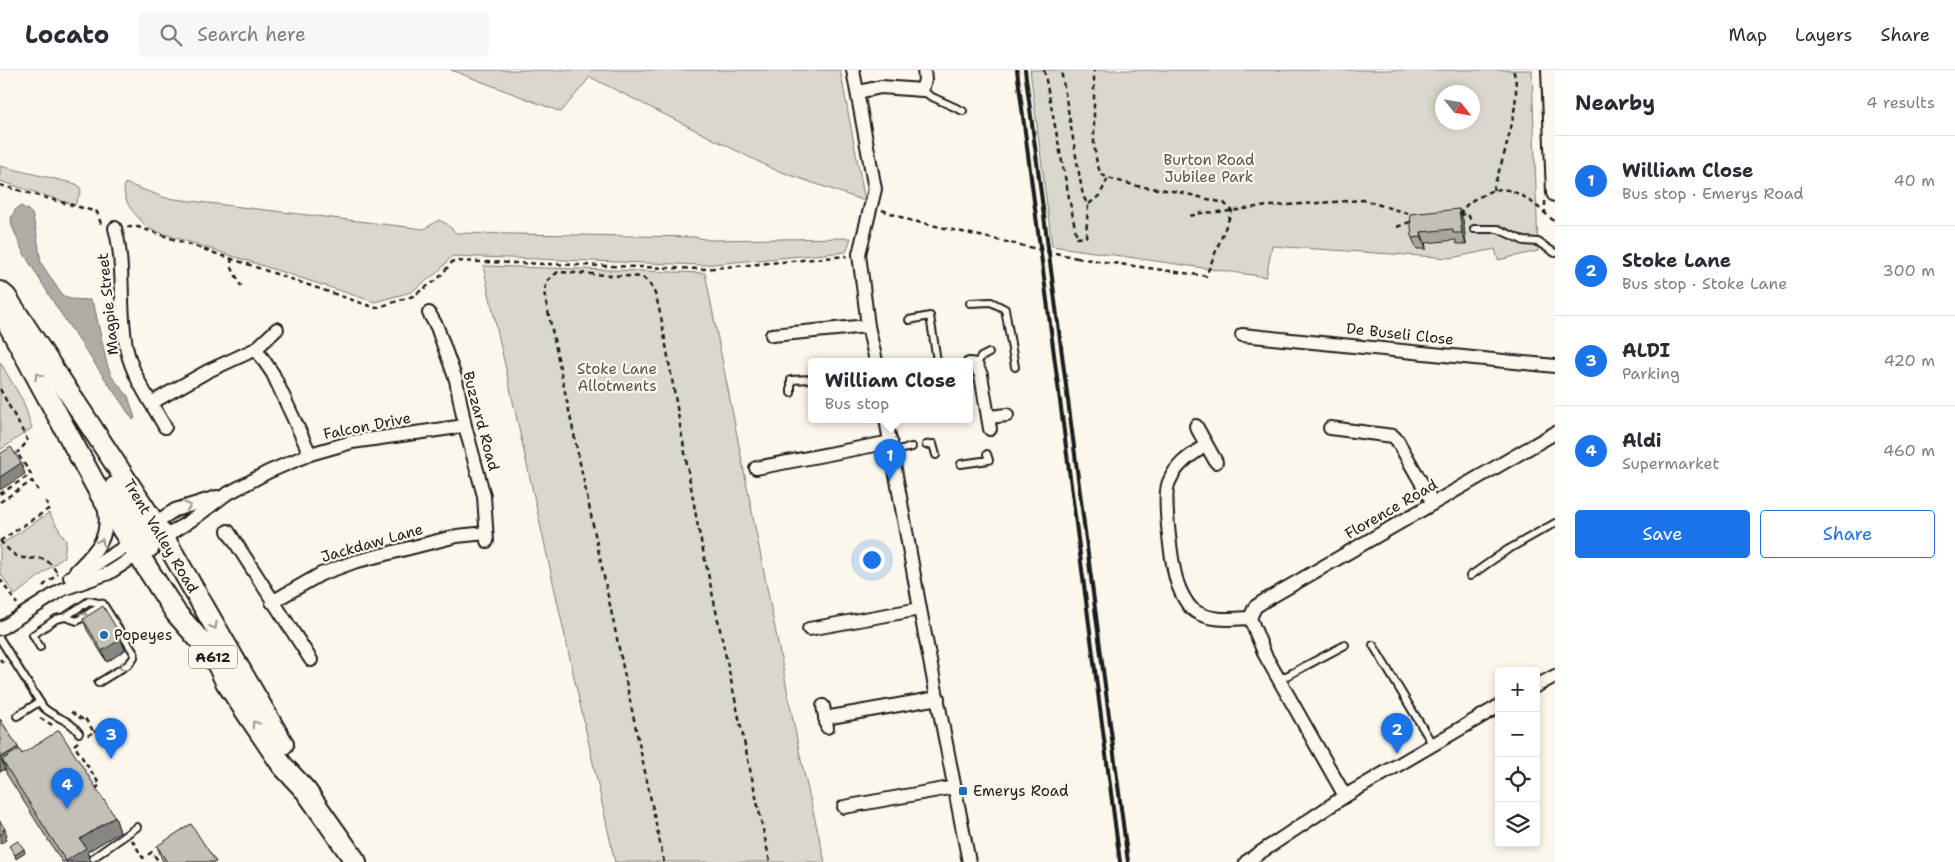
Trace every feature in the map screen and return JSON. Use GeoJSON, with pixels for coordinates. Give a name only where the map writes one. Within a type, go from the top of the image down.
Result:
{"type":"FeatureCollection","features":[{"type":"Feature","properties":{"kind":"main road","name":"Trent Valley Road"},"geometry":{"type":"LineString","coordinates":[[0,292],[6,296],[56,372],[146,539],[291,758],[306,790]]}},
{"type":"Feature","properties":{"kind":"main road","name":"Trent Valley Road"},"geometry":{"type":"LineString","coordinates":[[0,309],[102,497],[146,539],[176,613],[205,646],[218,665],[226,682],[282,764],[306,790],[356,862]]}},
{"type":"Feature","properties":{"kind":"street"},"geometry":{"type":"LineString","coordinates":[[853,70],[875,189],[859,254],[868,326],[875,358]]}},
{"type":"Feature","properties":{"kind":"street"},"geometry":{"type":"LineString","coordinates":[[858,92],[881,88],[922,90],[926,80],[924,70]]}},
{"type":"Feature","properties":{"kind":"street"},"geometry":{"type":"LineString","coordinates":[[1550,70],[1555,193]]}},
{"type":"Feature","properties":{"kind":"street","name":"Magpie Street"},"geometry":{"type":"LineString","coordinates":[[115,228],[119,254],[122,317],[126,348],[134,373],[165,427]]}},
{"type":"Feature","properties":{"kind":"street","name":"Buzzard Road"},"geometry":{"type":"LineString","coordinates":[[429,313],[437,327],[456,380],[465,426],[484,496],[487,537]]}},
{"type":"Feature","properties":{"kind":"street"},"geometry":{"type":"LineString","coordinates":[[772,335],[868,326]]}},
{"type":"Feature","properties":{"kind":"street"},"geometry":{"type":"LineString","coordinates":[[151,403],[208,370],[256,349],[277,329]]}},
{"type":"Feature","properties":{"kind":"street","name":"De Buseli Close"},"geometry":{"type":"LineString","coordinates":[[1242,335],[1555,366]]}},
{"type":"Feature","properties":{"kind":"street"},"geometry":{"type":"LineString","coordinates":[[256,349],[274,374],[310,454]]}},
{"type":"Feature","properties":{"kind":"street"},"geometry":{"type":"LineString","coordinates":[[973,366],[981,375],[989,427],[1007,414]]}},
{"type":"Feature","properties":{"kind":"street"},"geometry":{"type":"LineString","coordinates":[[887,423],[920,609],[969,862]]}},
{"type":"Feature","properties":{"kind":"street","name":"Falcon Drive"},"geometry":{"type":"LineString","coordinates":[[146,539],[268,472],[310,454],[352,442],[465,426]]}},
{"type":"Feature","properties":{"kind":"street"},"geometry":{"type":"LineString","coordinates":[[1196,426],[1216,462]]}},
{"type":"Feature","properties":{"kind":"street"},"geometry":{"type":"LineString","coordinates":[[1330,428],[1392,436],[1397,440],[1433,503]]}},
{"type":"Feature","properties":{"kind":"street","name":"Florence Road"},"geometry":{"type":"LineString","coordinates":[[1250,618],[1255,606],[1264,600],[1555,433]]}},
{"type":"Feature","properties":{"kind":"street"},"geometry":{"type":"LineString","coordinates":[[1206,445],[1178,465],[1168,484],[1171,551],[1177,583],[1183,597],[1192,608],[1205,616],[1250,618],[1264,655],[1345,796]]}},
{"type":"Feature","properties":{"kind":"street"},"geometry":{"type":"LineString","coordinates":[[756,468],[891,446]]}},
{"type":"Feature","properties":{"kind":"street","name":"Falcon Drive"},"geometry":{"type":"LineString","coordinates":[[146,539],[175,510],[225,495]]}},
{"type":"Feature","properties":{"kind":"street"},"geometry":{"type":"LineString","coordinates":[[64,573],[92,555],[102,541],[107,520],[102,497]]}},
{"type":"Feature","properties":{"kind":"street"},"geometry":{"type":"LineString","coordinates":[[228,531],[311,660]]}},
{"type":"Feature","properties":{"kind":"street","name":"Jackdaw Lane"},"geometry":{"type":"LineString","coordinates":[[272,602],[321,574],[354,562],[457,536],[487,537]]}},
{"type":"Feature","properties":{"kind":"street"},"geometry":{"type":"LineString","coordinates":[[64,573],[96,565],[146,539]]}},
{"type":"Feature","properties":{"kind":"street"},"geometry":{"type":"LineString","coordinates":[[0,629],[63,589],[108,573],[146,539]]}},
{"type":"Feature","properties":{"kind":"street"},"geometry":{"type":"LineString","coordinates":[[63,589],[64,573]]}},
{"type":"Feature","properties":{"kind":"street"},"geometry":{"type":"LineString","coordinates":[[809,629],[920,609]]}},
{"type":"Feature","properties":{"kind":"street"},"geometry":{"type":"LineString","coordinates":[[1540,684],[1555,676]]}},
{"type":"Feature","properties":{"kind":"street"},"geometry":{"type":"LineString","coordinates":[[825,717],[938,698]]}},
{"type":"Feature","properties":{"kind":"street"},"geometry":{"type":"LineString","coordinates":[[1246,862],[1345,796],[1495,708]]}},
{"type":"Feature","properties":{"kind":"street"},"geometry":{"type":"LineString","coordinates":[[844,808],[955,787]]}},
{"type":"Feature","properties":{"kind":"lane"},"geometry":{"type":"LineString","coordinates":[[922,90],[930,96],[963,111]]}},
{"type":"Feature","properties":{"kind":"lane"},"geometry":{"type":"LineString","coordinates":[[1474,229],[1498,229],[1524,241],[1538,242],[1555,253]]}},
{"type":"Feature","properties":{"kind":"lane"},"geometry":{"type":"LineString","coordinates":[[970,303],[991,302],[1005,309],[1009,348],[1015,367]]}},
{"type":"Feature","properties":{"kind":"lane"},"geometry":{"type":"LineString","coordinates":[[909,320],[930,316],[937,358]]}},
{"type":"Feature","properties":{"kind":"lane"},"geometry":{"type":"LineString","coordinates":[[973,364],[989,353]]}},
{"type":"Feature","properties":{"kind":"lane"},"geometry":{"type":"LineString","coordinates":[[791,393],[791,380],[808,379]]}},
{"type":"Feature","properties":{"kind":"lane"},"geometry":{"type":"LineString","coordinates":[[926,445],[933,444],[936,455]]}},
{"type":"Feature","properties":{"kind":"lane"},"geometry":{"type":"LineString","coordinates":[[891,446],[912,447]]}},
{"type":"Feature","properties":{"kind":"lane"},"geometry":{"type":"LineString","coordinates":[[961,464],[989,460],[987,454]]}},
{"type":"Feature","properties":{"kind":"lane"},"geometry":{"type":"LineString","coordinates":[[1470,576],[1507,550],[1555,523]]}},
{"type":"Feature","properties":{"kind":"lane"},"geometry":{"type":"LineString","coordinates":[[40,647],[33,635],[56,619],[65,617],[89,601],[103,604],[134,653],[134,657],[129,664],[98,683]]}},
{"type":"Feature","properties":{"kind":"lane"},"geometry":{"type":"LineString","coordinates":[[65,617],[77,621],[103,604]]}},
{"type":"Feature","properties":{"kind":"lane"},"geometry":{"type":"LineString","coordinates":[[0,639],[39,702],[50,714],[70,723],[79,733]]}},
{"type":"Feature","properties":{"kind":"lane"},"geometry":{"type":"LineString","coordinates":[[1279,680],[1345,645]]}},
{"type":"Feature","properties":{"kind":"lane"},"geometry":{"type":"LineString","coordinates":[[1373,645],[1433,745]]}},
{"type":"Feature","properties":{"kind":"lane"},"geometry":{"type":"LineString","coordinates":[[17,716],[39,702]]}},
{"type":"Feature","properties":{"kind":"lane"},"geometry":{"type":"LineString","coordinates":[[93,858],[137,827]]}},
{"type":"Feature","properties":{"kind":"path"},"geometry":{"type":"LineString","coordinates":[[1044,70],[1077,238],[1086,237],[1088,205],[1083,196],[1061,70]]}},
{"type":"Feature","properties":{"kind":"path"},"geometry":{"type":"LineString","coordinates":[[1094,70],[1094,145],[1097,164],[1101,174],[1108,178],[1137,186],[1179,192],[1224,203],[1232,211]]}},
{"type":"Feature","properties":{"kind":"path"},"geometry":{"type":"LineString","coordinates":[[1493,190],[1508,139],[1516,96],[1513,70]]}},
{"type":"Feature","properties":{"kind":"path"},"geometry":{"type":"LineString","coordinates":[[1088,205],[1100,195],[1108,178]]}},
{"type":"Feature","properties":{"kind":"path"},"geometry":{"type":"LineString","coordinates":[[0,185],[97,212],[104,230],[122,226],[138,227],[376,308],[413,296],[438,279],[454,261],[703,269],[859,254]]}},
{"type":"Feature","properties":{"kind":"path"},"geometry":{"type":"LineString","coordinates":[[1460,215],[1464,207],[1471,201],[1493,190],[1508,190],[1528,200],[1555,222]]}},
{"type":"Feature","properties":{"kind":"path"},"geometry":{"type":"LineString","coordinates":[[1190,216],[1256,207],[1363,200],[1417,218],[1397,227]]}},
{"type":"Feature","properties":{"kind":"path"},"geometry":{"type":"LineString","coordinates":[[871,206],[909,220],[1077,258],[1206,276],[1232,211]]}},
{"type":"Feature","properties":{"kind":"path"},"geometry":{"type":"LineString","coordinates":[[1451,216],[1468,214]]}},
{"type":"Feature","properties":{"kind":"path"},"geometry":{"type":"LineString","coordinates":[[231,258],[232,268],[241,286]]}},
{"type":"Feature","properties":{"kind":"path"},"geometry":{"type":"LineString","coordinates":[[664,862],[544,292],[548,280],[558,272],[642,277],[650,282],[654,290],[661,317],[698,528],[770,862]]}},
{"type":"Feature","properties":{"kind":"path"},"geometry":{"type":"LineString","coordinates":[[0,389],[28,441],[17,453],[11,456]]}},
{"type":"Feature","properties":{"kind":"path"},"geometry":{"type":"LineString","coordinates":[[0,494],[30,474],[17,453]]}},
{"type":"Feature","properties":{"kind":"path"},"geometry":{"type":"LineString","coordinates":[[20,481],[24,486]]}},
{"type":"Feature","properties":{"kind":"path"},"geometry":{"type":"LineString","coordinates":[[0,502],[32,481],[38,490]]}},
{"type":"Feature","properties":{"kind":"path"},"geometry":{"type":"LineString","coordinates":[[38,590],[64,573],[48,560],[19,557],[0,541],[50,508],[44,499]]}},
{"type":"Feature","properties":{"kind":"path"},"geometry":{"type":"LineString","coordinates":[[0,579],[17,606],[24,600]]}},
{"type":"Feature","properties":{"kind":"path"},"geometry":{"type":"LineString","coordinates":[[65,711],[72,712],[82,719],[84,717],[94,732]]}},
{"type":"Feature","properties":{"kind":"path"},"geometry":{"type":"LineString","coordinates":[[100,796],[94,788],[100,785],[74,745],[108,724]]}},
{"type":"Feature","properties":{"kind":"path"},"geometry":{"type":"LineString","coordinates":[[128,834],[143,858],[152,852],[159,862]]}},
{"type":"Feature","properties":{"kind":"green space"},"geometry":{"type":"Polygon","coordinates":[[[451,70],[840,70],[865,201],[773,169],[590,77],[561,112],[451,70]]]}},
{"type":"Feature","properties":{"kind":"green space","name":"Burton Road Jubilee Park"},"geometry":{"type":"Polygon","coordinates":[[[1030,70],[1532,70],[1538,251],[1498,260],[1495,249],[1451,258],[1272,246],[1266,277],[1052,246],[1030,70]]]}},
{"type":"Feature","properties":{"kind":"green space"},"geometry":{"type":"Polygon","coordinates":[[[0,166],[76,184],[81,191],[75,205],[0,181],[0,166]]]}},
{"type":"Feature","properties":{"kind":"green space"},"geometry":{"type":"Polygon","coordinates":[[[125,183],[166,198],[424,229],[439,220],[447,224],[456,233],[695,237],[709,240],[851,238],[846,252],[702,265],[452,256],[438,272],[411,292],[375,302],[149,229],[127,203],[124,190],[125,183]]]}},
{"type":"Feature","properties":{"kind":"green space","name":"Stoke Lane Allotments"},"geometry":{"type":"Polygon","coordinates":[[[483,266],[705,273],[801,760],[825,862],[615,862],[483,266]]]}},
{"type":"Feature","properties":{"kind":"green space"},"geometry":{"type":"Polygon","coordinates":[[[0,362],[23,401],[32,428],[0,450],[0,362]]]}},
{"type":"Feature","properties":{"kind":"green space"},"geometry":{"type":"Polygon","coordinates":[[[49,513],[66,541],[64,557],[15,595],[0,573],[0,545],[49,513]]]}},
{"type":"Feature","properties":{"kind":"shaded area"},"geometry":{"type":"Polygon","coordinates":[[[21,206],[32,214],[41,263],[62,295],[70,299],[90,300],[94,305],[107,364],[112,377],[128,396],[135,418],[133,420],[57,308],[23,252],[12,226],[11,218],[15,210],[21,206]]]}},
{"type":"Feature","properties":{"kind":"building"},"geometry":{"type":"Polygon","coordinates":[[[1459,209],[1462,233],[1453,233],[1453,229],[1421,232],[1422,237],[1412,238],[1410,214],[1459,209]]]}},
{"type":"Feature","properties":{"kind":"building"},"geometry":{"type":"Polygon","coordinates":[[[11,447],[21,463],[0,477],[0,454],[11,447]]]}},
{"type":"Feature","properties":{"kind":"building","name":"Popeyes"},"geometry":{"type":"Polygon","coordinates":[[[103,606],[121,639],[102,651],[83,619],[103,606]]]}},
{"type":"Feature","properties":{"kind":"building"},"geometry":{"type":"Polygon","coordinates":[[[0,719],[18,747],[0,758],[0,719]]]}},
{"type":"Feature","properties":{"kind":"building"},"geometry":{"type":"Polygon","coordinates":[[[59,730],[115,817],[80,839],[86,848],[66,861],[2,760],[19,749],[22,754],[59,730]]]}},
{"type":"Feature","properties":{"kind":"building"},"geometry":{"type":"Polygon","coordinates":[[[0,821],[5,829],[2,830],[4,832],[0,835],[0,821]]]}},
{"type":"Feature","properties":{"kind":"building"},"geometry":{"type":"Polygon","coordinates":[[[191,824],[216,862],[167,862],[157,846],[191,824]]]}},
{"type":"Feature","properties":{"kind":"building"},"geometry":{"type":"Polygon","coordinates":[[[18,841],[24,849],[15,855],[9,846],[18,841]]]}},
{"type":"Feature","properties":{"kind":"railway"},"geometry":{"type":"LineString","coordinates":[[1017,70],[1120,862]]}},
{"type":"Feature","properties":{"kind":"railway"},"geometry":{"type":"LineString","coordinates":[[1025,70],[1128,862]]}},
{"type":"Feature","properties":{"kind":"place","name":"William Close"},"geometry":{"type":"Point","coordinates":[890,480]}},
{"type":"Feature","properties":{"kind":"place","name":"Popeyes"},"geometry":{"type":"Point","coordinates":[104,635]}},
{"type":"Feature","properties":{"kind":"place","name":"Stoke Lane"},"geometry":{"type":"Point","coordinates":[1397,754]}},
{"type":"Feature","properties":{"kind":"place","name":"ALDI"},"geometry":{"type":"Point","coordinates":[111,759]}},
{"type":"Feature","properties":{"kind":"place","name":"Emerys Road"},"geometry":{"type":"Point","coordinates":[963,791]}},
{"type":"Feature","properties":{"kind":"place","name":"Aldi"},"geometry":{"type":"Point","coordinates":[67,809]}}]}
